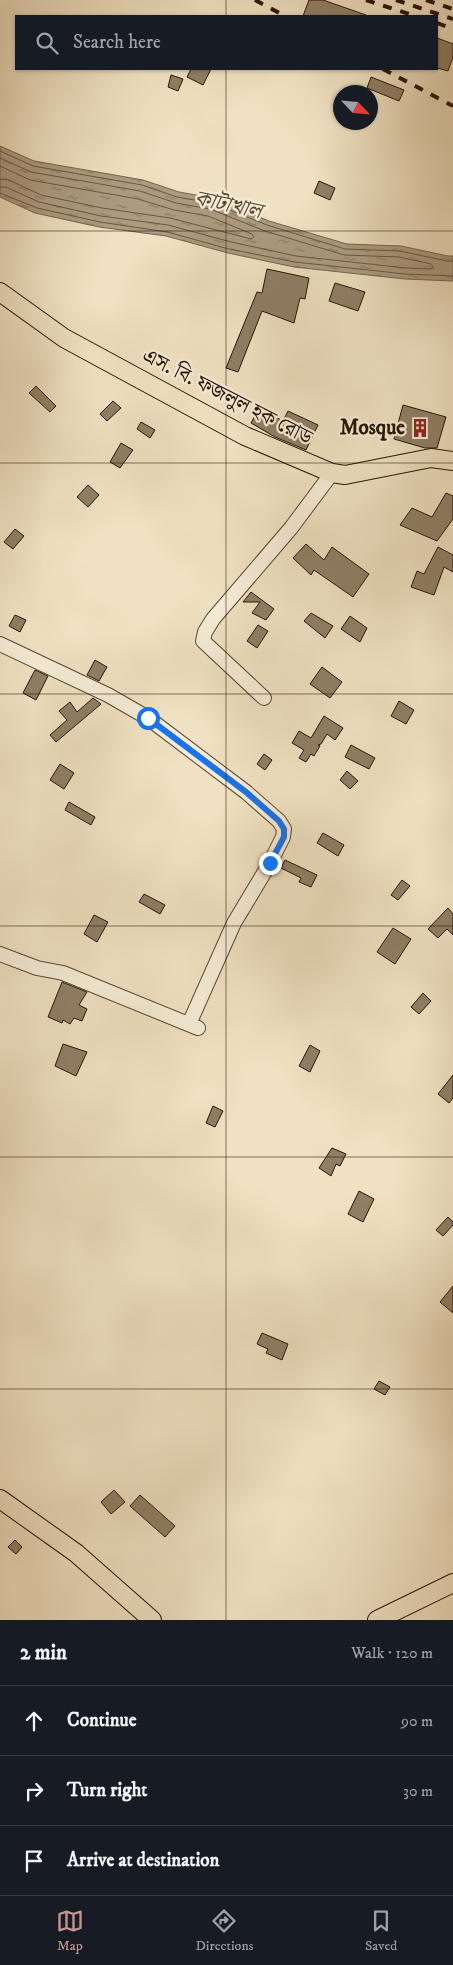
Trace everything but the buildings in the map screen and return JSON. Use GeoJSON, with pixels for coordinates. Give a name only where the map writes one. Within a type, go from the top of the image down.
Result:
{"type":"FeatureCollection","features":[{"type":"Feature","properties":{"kind":"main road","name":"এস. বি. ফজলুল হক রোড"},"geometry":{"type":"LineString","coordinates":[[0,292],[64,338],[245,436],[332,473],[345,475],[431,458],[453,461]]}},
{"type":"Feature","properties":{"kind":"main road"},"geometry":{"type":"LineString","coordinates":[[0,1499],[76,1553],[152,1620]]}},
{"type":"Feature","properties":{"kind":"main road"},"geometry":{"type":"LineString","coordinates":[[376,1620],[453,1583]]}},
{"type":"Feature","properties":{"kind":"street"},"geometry":{"type":"LineString","coordinates":[[264,698],[203,641],[205,632],[212,619],[291,528],[332,473]]}},
{"type":"Feature","properties":{"kind":"street"},"geometry":{"type":"LineString","coordinates":[[0,644],[108,696],[148,718],[246,792],[279,821],[284,829],[284,837],[234,922],[193,1026],[63,973],[37,968],[0,954]]}},
{"type":"Feature","properties":{"kind":"water","name":"কাটাখাল"},"geometry":{"type":"Polygon","coordinates":[[[0,146],[34,161],[143,180],[179,192],[213,198],[269,221],[347,244],[401,246],[453,256],[453,281],[405,279],[294,267],[228,253],[166,236],[99,227],[35,213],[0,197],[0,146]]]}},
{"type":"Feature","properties":{"kind":"railway"},"geometry":{"type":"LineString","coordinates":[[255,0],[283,15]]}},
{"type":"Feature","properties":{"kind":"railway"},"geometry":{"type":"LineString","coordinates":[[366,0],[412,15]]}},
{"type":"Feature","properties":{"kind":"railway"},"geometry":{"type":"LineString","coordinates":[[396,0],[453,19]]}},
{"type":"Feature","properties":{"kind":"railway"},"geometry":{"type":"LineString","coordinates":[[426,0],[453,9]]}},
{"type":"Feature","properties":{"kind":"railway"},"geometry":{"type":"LineString","coordinates":[[438,23],[453,29]]}},
{"type":"Feature","properties":{"kind":"railway"},"geometry":{"type":"LineString","coordinates":[[385,70],[453,106]]}},
{"type":"Feature","properties":{"kind":"place","name":"Mosque"},"geometry":{"type":"Point","coordinates":[420,428]}},
{"type":"Feature","properties":{"kind":"route"},"geometry":{"type":"LineString","coordinates":[[148,718],[246,792],[279,821],[284,829],[284,837],[270,863]]}}]}
